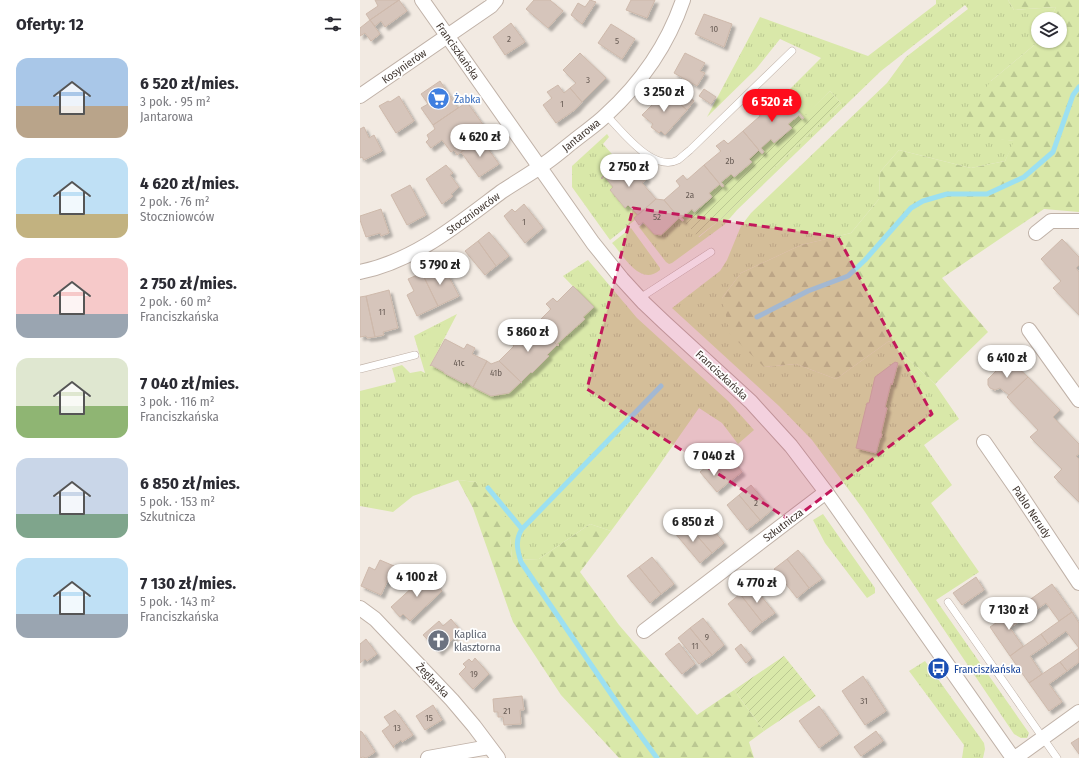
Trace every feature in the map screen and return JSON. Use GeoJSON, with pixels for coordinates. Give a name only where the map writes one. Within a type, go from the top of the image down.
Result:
{"type":"FeatureCollection","features":[{"type":"Feature","properties":{"kind":"street","name":"Franciszkańska"},"geometry":{"type":"LineString","coordinates":[[422,0],[593,243],[622,279],[664,322],[751,402],[791,446],[826,492],[1014,758]]}},
{"type":"Feature","properties":{"kind":"street","name":"Kosynierów"},"geometry":{"type":"LineString","coordinates":[[360,96],[491,6],[496,0]]}},
{"type":"Feature","properties":{"kind":"street","name":"Jantarowa"},"geometry":{"type":"LineString","coordinates":[[540,167],[606,115],[632,88],[654,59],[684,0]]}},
{"type":"Feature","properties":{"kind":"street","name":"Stoczniowców"},"geometry":{"type":"LineString","coordinates":[[360,272],[378,269],[414,253],[442,236],[515,182],[540,167]]}},
{"type":"Feature","properties":{"kind":"street"},"geometry":{"type":"LineString","coordinates":[[1036,233],[1051,221],[1079,221]]}},
{"type":"Feature","properties":{"kind":"street"},"geometry":{"type":"LineString","coordinates":[[1029,330],[1079,400]]}},
{"type":"Feature","properties":{"kind":"street","name":"Pablo Nerudy"},"geometry":{"type":"LineString","coordinates":[[984,442],[1018,490],[1079,583]]}},
{"type":"Feature","properties":{"kind":"street","name":"Szkutnicza"},"geometry":{"type":"LineString","coordinates":[[644,631],[826,492]]}},
{"type":"Feature","properties":{"kind":"street","name":"Żeglarska"},"geometry":{"type":"LineString","coordinates":[[360,608],[375,619],[396,640],[474,726],[498,758]]}},
{"type":"Feature","properties":{"kind":"street"},"geometry":{"type":"LineString","coordinates":[[1014,758],[1079,712]]}},
{"type":"Feature","properties":{"kind":"street"},"geometry":{"type":"LineString","coordinates":[[428,758],[489,747]]}},
{"type":"Feature","properties":{"kind":"lane"},"geometry":{"type":"LineString","coordinates":[[606,115],[646,155],[655,161],[666,162],[677,160],[690,150],[792,51]]}},
{"type":"Feature","properties":{"kind":"lane"},"geometry":{"type":"LineString","coordinates":[[640,298],[711,252]]}},
{"type":"Feature","properties":{"kind":"lane"},"geometry":{"type":"LineString","coordinates":[[360,369],[415,356]]}},
{"type":"Feature","properties":{"kind":"lane"},"geometry":{"type":"LineString","coordinates":[[948,602],[1057,758]]}},
{"type":"Feature","properties":{"kind":"highlighted area"},"geometry":{"type":"Polygon","coordinates":[[[633,208],[838,237],[932,414],[791,521],[587,389],[633,208]]]}},
{"type":"Feature","properties":{"kind":"green space"},"geometry":{"type":"Polygon","coordinates":[[[936,0],[1008,0],[1014,10],[1056,7],[1054,12],[1031,12],[1031,48],[991,81],[986,137],[1015,141],[1005,161],[971,168],[899,150],[880,172],[879,199],[851,233],[801,245],[741,273],[722,298],[764,367],[796,364],[836,379],[889,341],[935,384],[959,419],[924,445],[952,485],[931,503],[979,572],[936,600],[1029,733],[1027,738],[1021,738],[1014,734],[863,509],[812,440],[779,406],[672,308],[720,271],[727,260],[741,226],[751,213],[887,83],[906,57],[968,9],[965,5],[881,71],[737,210],[724,225],[672,263],[669,264],[666,262],[639,227],[644,223],[661,235],[679,218],[682,221],[684,220],[699,237],[721,219],[841,103],[830,91],[804,118],[784,95],[821,58],[780,39],[756,69],[707,117],[760,17],[868,56],[936,4],[936,0]]]}},
{"type":"Feature","properties":{"kind":"green space"},"geometry":{"type":"Polygon","coordinates":[[[1008,0],[1079,0],[1079,212],[1044,209],[942,278],[988,332],[935,384],[889,341],[836,379],[796,364],[764,367],[730,334],[722,298],[741,273],[801,245],[851,233],[879,199],[880,172],[899,150],[971,168],[1005,161],[1014,141],[986,138],[965,117],[991,81],[1031,48],[1067,48],[1067,12],[1054,12],[1056,7],[1014,10],[1008,0]]]}},
{"type":"Feature","properties":{"kind":"green space"},"geometry":{"type":"Polygon","coordinates":[[[830,91],[841,103],[721,219],[698,237],[681,218],[692,209],[695,212],[712,197],[709,193],[731,174],[735,177],[752,162],[749,159],[759,150],[762,153],[764,152],[761,148],[771,139],[774,143],[792,128],[788,124],[799,115],[803,118],[830,91]]]}},
{"type":"Feature","properties":{"kind":"green space"},"geometry":{"type":"Polygon","coordinates":[[[607,134],[609,137],[603,144],[619,162],[601,178],[604,176],[613,187],[610,190],[625,207],[628,205],[638,215],[634,218],[635,220],[610,240],[572,187],[572,166],[607,134]]]}},
{"type":"Feature","properties":{"kind":"green space"},"geometry":{"type":"Polygon","coordinates":[[[631,228],[660,270],[653,274],[646,275],[639,272],[627,262],[612,243],[631,228]]]}},
{"type":"Feature","properties":{"kind":"green space"},"geometry":{"type":"Polygon","coordinates":[[[588,260],[637,318],[728,401],[754,430],[738,444],[722,423],[699,408],[611,531],[590,524],[539,559],[512,560],[510,537],[476,482],[458,480],[413,496],[393,512],[360,506],[360,391],[396,382],[392,368],[402,365],[410,373],[421,371],[425,373],[414,336],[457,314],[430,366],[431,365],[464,384],[466,382],[491,396],[509,393],[531,372],[532,373],[557,345],[559,346],[557,344],[584,319],[583,317],[593,307],[563,276],[588,260]]]}},
{"type":"Feature","properties":{"kind":"green space"},"geometry":{"type":"Polygon","coordinates":[[[447,323],[427,361],[419,338],[447,323]]]}},
{"type":"Feature","properties":{"kind":"green space"},"geometry":{"type":"Polygon","coordinates":[[[458,480],[476,482],[515,527],[510,537],[512,560],[539,559],[590,524],[611,531],[580,572],[619,625],[697,715],[734,690],[764,731],[749,742],[754,758],[619,758],[561,695],[513,622],[473,508],[458,480]]]}},
{"type":"Feature","properties":{"kind":"green space"},"geometry":{"type":"Polygon","coordinates":[[[823,514],[875,588],[875,593],[867,598],[825,543],[813,520],[823,514]]]}},
{"type":"Feature","properties":{"kind":"green space"},"geometry":{"type":"Polygon","coordinates":[[[784,656],[816,696],[764,731],[734,690],[784,656]]]}},
{"type":"Feature","properties":{"kind":"green space"},"geometry":{"type":"Polygon","coordinates":[[[925,661],[984,743],[985,749],[983,758],[962,758],[964,745],[909,671],[925,661]]]}},
{"type":"Feature","properties":{"kind":"building"},"geometry":{"type":"Polygon","coordinates":[[[375,0],[399,0],[370,20],[366,14],[378,6],[375,0]]]}},
{"type":"Feature","properties":{"kind":"building"},"geometry":{"type":"Polygon","coordinates":[[[399,0],[407,11],[385,27],[381,21],[375,26],[370,20],[399,0]]]}},
{"type":"Feature","properties":{"kind":"building"},"geometry":{"type":"Polygon","coordinates":[[[534,0],[550,0],[563,11],[548,28],[526,9],[534,0]]]}},
{"type":"Feature","properties":{"kind":"building"},"geometry":{"type":"Polygon","coordinates":[[[590,0],[596,2],[582,24],[571,15],[578,3],[585,7],[590,0]]]}},
{"type":"Feature","properties":{"kind":"building"},"geometry":{"type":"Polygon","coordinates":[[[631,0],[655,0],[647,18],[626,10],[631,0]]]}},
{"type":"Feature","properties":{"kind":"building"},"geometry":{"type":"Polygon","coordinates":[[[704,14],[732,24],[724,47],[695,34],[704,14]]]}},
{"type":"Feature","properties":{"kind":"building"},"geometry":{"type":"Polygon","coordinates":[[[370,20],[380,34],[371,41],[365,33],[360,36],[360,28],[370,20]]]}},
{"type":"Feature","properties":{"kind":"building"},"geometry":{"type":"Polygon","coordinates":[[[511,23],[525,42],[505,55],[493,37],[511,23]]]}},
{"type":"Feature","properties":{"kind":"building"},"geometry":{"type":"Polygon","coordinates":[[[611,24],[635,39],[622,59],[598,43],[611,24]]]}},
{"type":"Feature","properties":{"kind":"building"},"geometry":{"type":"Polygon","coordinates":[[[580,53],[606,78],[582,102],[570,88],[576,83],[563,70],[580,53]]]}},
{"type":"Feature","properties":{"kind":"building"},"geometry":{"type":"Polygon","coordinates":[[[685,53],[705,63],[700,71],[705,73],[697,86],[674,73],[685,53]]]}},
{"type":"Feature","properties":{"kind":"building","name":"Żabka"},"geometry":{"type":"Polygon","coordinates":[[[440,81],[458,108],[433,125],[421,108],[428,104],[421,94],[440,81]]]}},
{"type":"Feature","properties":{"kind":"building"},"geometry":{"type":"Polygon","coordinates":[[[671,82],[694,101],[687,110],[664,90],[671,82]]]}},
{"type":"Feature","properties":{"kind":"building"},"geometry":{"type":"Polygon","coordinates":[[[558,85],[564,93],[570,88],[582,102],[576,109],[556,123],[543,105],[552,98],[547,92],[558,85]]]}},
{"type":"Feature","properties":{"kind":"building"},"geometry":{"type":"Polygon","coordinates":[[[704,89],[716,97],[711,104],[699,96],[704,89]]]}},
{"type":"Feature","properties":{"kind":"building"},"geometry":{"type":"Polygon","coordinates":[[[664,90],[687,110],[665,135],[661,131],[659,133],[651,127],[653,124],[642,115],[652,105],[649,102],[656,95],[658,97],[664,90]]]}},
{"type":"Feature","properties":{"kind":"building"},"geometry":{"type":"Polygon","coordinates":[[[784,95],[804,118],[802,119],[799,115],[788,124],[792,128],[774,143],[771,139],[761,148],[764,152],[762,154],[743,131],[760,116],[757,111],[764,105],[768,110],[784,95]]]}},
{"type":"Feature","properties":{"kind":"building"},"geometry":{"type":"Polygon","coordinates":[[[399,96],[414,121],[396,133],[379,106],[388,101],[390,102],[399,96]]]}},
{"type":"Feature","properties":{"kind":"building"},"geometry":{"type":"Polygon","coordinates":[[[467,102],[489,133],[457,155],[454,150],[451,152],[442,140],[431,148],[426,142],[429,139],[427,135],[435,129],[433,125],[467,102]]]}},
{"type":"Feature","properties":{"kind":"building"},"geometry":{"type":"Polygon","coordinates":[[[364,127],[369,138],[374,135],[382,151],[364,160],[362,157],[360,158],[360,129],[364,127]]]}},
{"type":"Feature","properties":{"kind":"building"},"geometry":{"type":"Polygon","coordinates":[[[743,131],[759,150],[749,159],[752,162],[734,177],[731,174],[721,182],[724,186],[722,187],[704,165],[721,151],[716,146],[724,140],[728,144],[743,131]]]}},
{"type":"Feature","properties":{"kind":"building"},"geometry":{"type":"Polygon","coordinates":[[[481,139],[499,164],[479,177],[461,152],[481,139]]]}},
{"type":"Feature","properties":{"kind":"building"},"geometry":{"type":"Polygon","coordinates":[[[622,159],[636,176],[641,172],[647,179],[642,183],[656,199],[638,215],[628,205],[625,208],[610,190],[613,187],[604,176],[602,179],[601,178],[622,159]]]}},
{"type":"Feature","properties":{"kind":"building"},"geometry":{"type":"Polygon","coordinates":[[[446,165],[453,173],[450,175],[459,187],[451,194],[453,196],[442,204],[426,179],[446,165]]]}},
{"type":"Feature","properties":{"kind":"building"},"geometry":{"type":"Polygon","coordinates":[[[704,165],[720,184],[709,193],[712,197],[694,212],[692,209],[681,218],[684,220],[682,221],[664,200],[680,186],[676,181],[683,175],[687,180],[704,165]]]}},
{"type":"Feature","properties":{"kind":"building"},"geometry":{"type":"Polygon","coordinates":[[[410,185],[426,215],[407,225],[391,195],[410,185]]]}},
{"type":"Feature","properties":{"kind":"building"},"geometry":{"type":"Polygon","coordinates":[[[656,199],[664,200],[679,218],[661,235],[654,234],[643,222],[639,225],[634,218],[656,199]]]}},
{"type":"Feature","properties":{"kind":"building"},"geometry":{"type":"Polygon","coordinates":[[[524,204],[543,228],[525,243],[504,216],[512,209],[515,212],[524,204]]]}},
{"type":"Feature","properties":{"kind":"building"},"geometry":{"type":"Polygon","coordinates":[[[381,209],[389,233],[381,236],[380,233],[366,237],[360,216],[381,209]]]}},
{"type":"Feature","properties":{"kind":"building"},"geometry":{"type":"Polygon","coordinates":[[[489,232],[509,256],[496,266],[478,241],[489,232]]]}},
{"type":"Feature","properties":{"kind":"building"},"geometry":{"type":"Polygon","coordinates":[[[1062,239],[1079,257],[1079,265],[1076,268],[1079,272],[1079,315],[1053,288],[1061,281],[1041,259],[1062,239]]]}},
{"type":"Feature","properties":{"kind":"building"},"geometry":{"type":"Polygon","coordinates":[[[478,241],[496,266],[485,275],[465,251],[478,241]]]}},
{"type":"Feature","properties":{"kind":"building"},"geometry":{"type":"Polygon","coordinates":[[[436,266],[442,278],[448,275],[459,296],[438,306],[422,273],[436,266]]]}},
{"type":"Feature","properties":{"kind":"building"},"geometry":{"type":"Polygon","coordinates":[[[422,273],[438,306],[417,316],[407,295],[414,291],[408,279],[422,273]]]}},
{"type":"Feature","properties":{"kind":"building"},"geometry":{"type":"Polygon","coordinates":[[[573,286],[594,307],[583,317],[585,319],[557,344],[559,345],[558,346],[536,324],[551,309],[546,304],[553,298],[557,302],[573,286]]]}},
{"type":"Feature","properties":{"kind":"building"},"geometry":{"type":"Polygon","coordinates":[[[389,290],[398,328],[383,332],[384,335],[375,337],[366,296],[389,290]]]}},
{"type":"Feature","properties":{"kind":"building"},"geometry":{"type":"Polygon","coordinates":[[[366,296],[375,337],[367,338],[366,336],[360,337],[360,297],[366,296]]]}},
{"type":"Feature","properties":{"kind":"building"},"geometry":{"type":"Polygon","coordinates":[[[536,324],[557,345],[547,355],[549,356],[521,382],[522,383],[499,361],[514,346],[510,342],[516,336],[520,340],[536,324]]]}},
{"type":"Feature","properties":{"kind":"building"},"geometry":{"type":"Polygon","coordinates":[[[445,339],[464,349],[467,344],[475,348],[472,354],[487,361],[473,387],[466,382],[465,384],[431,365],[430,366],[445,339]]]}},
{"type":"Feature","properties":{"kind":"building"},"geometry":{"type":"Polygon","coordinates":[[[487,361],[491,364],[499,361],[521,382],[509,393],[491,396],[473,387],[487,361]]]}},
{"type":"Feature","properties":{"kind":"building"},"geometry":{"type":"Polygon","coordinates":[[[895,362],[898,363],[885,407],[887,408],[882,434],[876,453],[856,448],[875,377],[895,362]]]}},
{"type":"Feature","properties":{"kind":"building"},"geometry":{"type":"Polygon","coordinates":[[[1016,366],[1028,377],[1009,395],[1000,388],[995,390],[990,388],[988,385],[988,379],[1000,367],[1016,366]]]}},
{"type":"Feature","properties":{"kind":"building"},"geometry":{"type":"Polygon","coordinates":[[[1028,377],[1060,410],[1053,417],[1079,444],[1079,454],[1076,456],[1079,459],[1079,502],[1054,477],[1062,469],[1030,437],[1038,430],[1007,397],[1028,377]]]}},
{"type":"Feature","properties":{"kind":"building"},"geometry":{"type":"Polygon","coordinates":[[[725,451],[742,472],[729,482],[712,462],[725,451]]]}},
{"type":"Feature","properties":{"kind":"building"},"geometry":{"type":"Polygon","coordinates":[[[712,462],[729,482],[717,492],[700,472],[712,462]]]}},
{"type":"Feature","properties":{"kind":"building"},"geometry":{"type":"Polygon","coordinates":[[[751,485],[772,510],[760,520],[739,495],[751,485]]]}},
{"type":"Feature","properties":{"kind":"building"},"geometry":{"type":"Polygon","coordinates":[[[739,495],[760,520],[747,530],[727,505],[739,495]]]}},
{"type":"Feature","properties":{"kind":"building"},"geometry":{"type":"Polygon","coordinates":[[[698,511],[724,543],[712,553],[685,522],[698,511]]]}},
{"type":"Feature","properties":{"kind":"building"},"geometry":{"type":"Polygon","coordinates":[[[685,522],[712,553],[700,563],[674,532],[685,522]]]}},
{"type":"Feature","properties":{"kind":"building"},"geometry":{"type":"Polygon","coordinates":[[[798,550],[822,579],[809,588],[787,559],[798,550]]]}},
{"type":"Feature","properties":{"kind":"building"},"geometry":{"type":"Polygon","coordinates":[[[652,557],[674,584],[661,594],[639,567],[652,557]]]}},
{"type":"Feature","properties":{"kind":"building"},"geometry":{"type":"Polygon","coordinates":[[[787,559],[809,588],[797,598],[774,569],[787,559]]]}},
{"type":"Feature","properties":{"kind":"building"},"geometry":{"type":"Polygon","coordinates":[[[380,560],[394,566],[381,595],[361,586],[369,567],[375,570],[380,560]]]}},
{"type":"Feature","properties":{"kind":"building"},"geometry":{"type":"Polygon","coordinates":[[[639,567],[661,594],[650,603],[627,576],[639,567]]]}},
{"type":"Feature","properties":{"kind":"building"},"geometry":{"type":"Polygon","coordinates":[[[427,574],[442,591],[410,621],[403,614],[400,617],[391,607],[427,574]]]}},
{"type":"Feature","properties":{"kind":"building"},"geometry":{"type":"Polygon","coordinates":[[[976,577],[984,590],[962,605],[953,593],[976,577]]]}},
{"type":"Feature","properties":{"kind":"building"},"geometry":{"type":"Polygon","coordinates":[[[1052,584],[1072,612],[1059,621],[1046,603],[1028,615],[1021,606],[1052,584]]]}},
{"type":"Feature","properties":{"kind":"building"},"geometry":{"type":"Polygon","coordinates":[[[752,585],[775,613],[762,622],[740,594],[752,585]]]}},
{"type":"Feature","properties":{"kind":"building"},"geometry":{"type":"Polygon","coordinates":[[[740,594],[762,622],[750,632],[728,604],[740,594]]]}},
{"type":"Feature","properties":{"kind":"building"},"geometry":{"type":"Polygon","coordinates":[[[1021,606],[1028,615],[1010,628],[1023,646],[1010,656],[990,627],[1021,606]]]}},
{"type":"Feature","properties":{"kind":"building"},"geometry":{"type":"Polygon","coordinates":[[[1072,612],[1079,623],[1079,648],[1066,631],[1048,644],[1041,634],[1072,612]]]}},
{"type":"Feature","properties":{"kind":"building"},"geometry":{"type":"Polygon","coordinates":[[[703,618],[724,645],[712,655],[690,628],[703,618]]]}},
{"type":"Feature","properties":{"kind":"building"},"geometry":{"type":"Polygon","coordinates":[[[451,619],[461,631],[439,652],[423,635],[439,621],[443,626],[451,619]]]}},
{"type":"Feature","properties":{"kind":"building"},"geometry":{"type":"Polygon","coordinates":[[[690,628],[712,655],[699,664],[678,638],[690,628]]]}},
{"type":"Feature","properties":{"kind":"building"},"geometry":{"type":"Polygon","coordinates":[[[1041,634],[1048,644],[1030,656],[1042,674],[1029,683],[1010,656],[1041,634]]]}},
{"type":"Feature","properties":{"kind":"building"},"geometry":{"type":"Polygon","coordinates":[[[366,639],[377,654],[367,661],[365,659],[360,663],[360,644],[366,639]]]}},
{"type":"Feature","properties":{"kind":"building"},"geometry":{"type":"Polygon","coordinates":[[[679,643],[695,664],[682,674],[665,654],[679,643]]]}},
{"type":"Feature","properties":{"kind":"building"},"geometry":{"type":"Polygon","coordinates":[[[741,644],[752,658],[746,663],[735,649],[741,644]]]}},
{"type":"Feature","properties":{"kind":"building"},"geometry":{"type":"Polygon","coordinates":[[[1079,648],[1079,662],[1067,671],[1060,662],[1079,648]]]}},
{"type":"Feature","properties":{"kind":"building"},"geometry":{"type":"Polygon","coordinates":[[[475,658],[489,674],[473,689],[459,674],[466,667],[463,664],[469,659],[472,662],[475,658]]]}},
{"type":"Feature","properties":{"kind":"building"},"geometry":{"type":"Polygon","coordinates":[[[1060,662],[1067,671],[1049,684],[1062,702],[1049,711],[1029,683],[1060,662]]]}},
{"type":"Feature","properties":{"kind":"building"},"geometry":{"type":"Polygon","coordinates":[[[863,676],[886,711],[865,725],[842,691],[863,676]]]}},
{"type":"Feature","properties":{"kind":"building"},"geometry":{"type":"Polygon","coordinates":[[[522,696],[524,710],[520,710],[521,724],[504,725],[503,717],[498,717],[498,712],[494,712],[493,699],[522,696]]]}},
{"type":"Feature","properties":{"kind":"building"},"geometry":{"type":"Polygon","coordinates":[[[433,705],[442,720],[425,730],[416,716],[433,705]]]}},
{"type":"Feature","properties":{"kind":"building"},"geometry":{"type":"Polygon","coordinates":[[[819,706],[839,734],[819,748],[799,721],[819,706]]]}},
{"type":"Feature","properties":{"kind":"building"},"geometry":{"type":"Polygon","coordinates":[[[395,710],[413,735],[402,742],[401,740],[393,746],[394,748],[382,731],[390,725],[384,717],[395,710]]]}},
{"type":"Feature","properties":{"kind":"building"},"geometry":{"type":"Polygon","coordinates":[[[360,731],[375,752],[366,758],[360,758],[360,731]]]}},
{"type":"Feature","properties":{"kind":"building"},"geometry":{"type":"Polygon","coordinates":[[[876,731],[883,741],[861,756],[854,747],[876,731]]]}},
{"type":"Feature","properties":{"kind":"building"},"geometry":{"type":"Polygon","coordinates":[[[1079,738],[1079,754],[1071,743],[1079,738]]]}},
{"type":"Feature","properties":{"kind":"waterway"},"geometry":{"type":"LineString","coordinates":[[757,317],[808,291],[848,276],[865,260],[911,208],[923,201],[947,194],[987,194],[1024,177],[1053,152],[1073,95],[1079,87]]}},
{"type":"Feature","properties":{"kind":"waterway"},"geometry":{"type":"LineString","coordinates":[[657,758],[624,713],[521,562],[517,545],[518,537],[522,529],[661,386]]}},
{"type":"Feature","properties":{"kind":"waterway"},"geometry":{"type":"LineString","coordinates":[[488,488],[522,529]]}},
{"type":"Feature","properties":{"kind":"place","name":"Żabka"},"geometry":{"type":"Point","coordinates":[438,99]}},
{"type":"Feature","properties":{"kind":"place","name":"Kaplica klasztorna"},"geometry":{"type":"Point","coordinates":[438,640]}},
{"type":"Feature","properties":{"kind":"place","name":"Franciszkańska"},"geometry":{"type":"Point","coordinates":[939,669]}}]}
